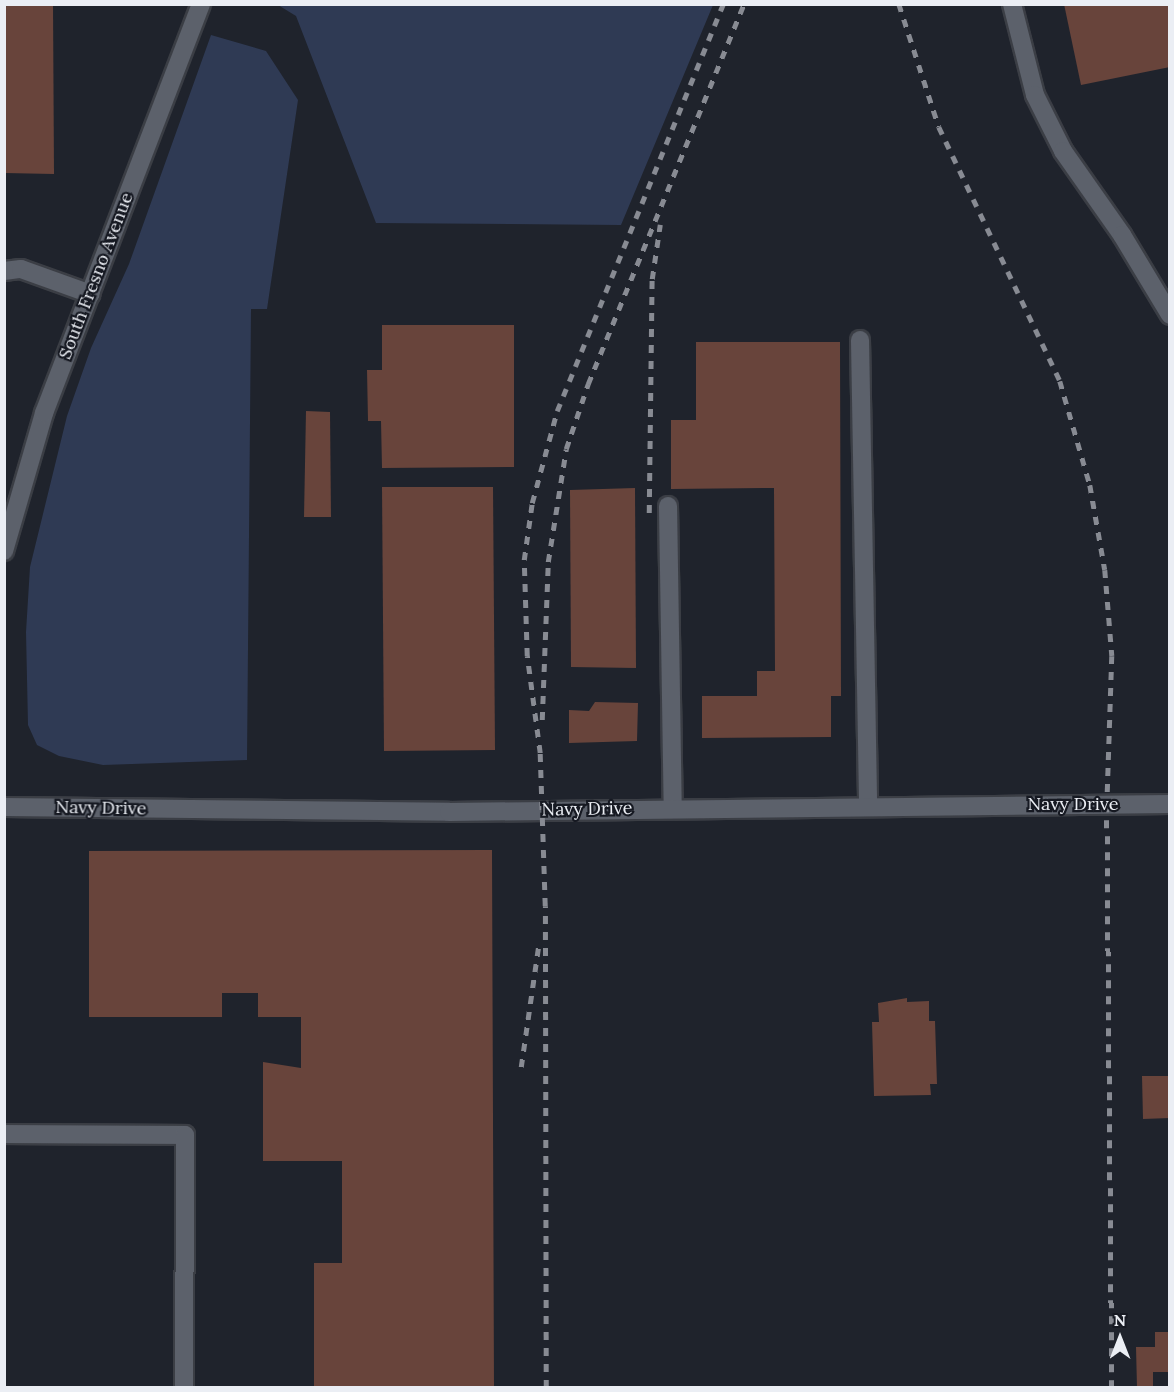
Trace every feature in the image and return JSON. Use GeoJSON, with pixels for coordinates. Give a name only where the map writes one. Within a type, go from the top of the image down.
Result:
{"type":"FeatureCollection","features":[{"type":"Feature","properties":{"kind":"street","name":"South Fresno Avenue"},"geometry":{"type":"LineString","coordinates":[[4,551],[41,423],[201,4]]}},
{"type":"Feature","properties":{"kind":"street"},"geometry":{"type":"LineString","coordinates":[[1011,4],[1035,95],[1063,151],[1122,235],[1170,315]]}},
{"type":"Feature","properties":{"kind":"street"},"geometry":{"type":"LineString","coordinates":[[4,271],[21,269],[91,294]]}},
{"type":"Feature","properties":{"kind":"street"},"geometry":{"type":"LineString","coordinates":[[860,340],[868,806]]}},
{"type":"Feature","properties":{"kind":"street"},"geometry":{"type":"LineString","coordinates":[[668,506],[673,808]]}},
{"type":"Feature","properties":{"kind":"street","name":"Navy Drive"},"geometry":{"type":"LineString","coordinates":[[4,807],[449,812],[1170,804]]}},
{"type":"Feature","properties":{"kind":"street"},"geometry":{"type":"LineString","coordinates":[[4,1134],[185,1135],[184,1388]]}},
{"type":"Feature","properties":{"kind":"shaded area"},"geometry":{"type":"Polygon","coordinates":[[[713,4],[621,225],[376,223],[296,16],[278,5],[713,4]]]}},
{"type":"Feature","properties":{"kind":"shaded area"},"geometry":{"type":"Polygon","coordinates":[[[211,35],[266,51],[298,100],[267,309],[251,309],[247,760],[103,765],[59,756],[37,745],[28,725],[26,632],[30,567],[67,416],[91,348],[129,264],[211,35]]]}},
{"type":"Feature","properties":{"kind":"building"},"geometry":{"type":"Polygon","coordinates":[[[4,4],[53,4],[54,174],[4,173],[4,4]]]}},
{"type":"Feature","properties":{"kind":"building"},"geometry":{"type":"Polygon","coordinates":[[[1064,4],[1169,4],[1170,67],[1081,85],[1064,4]]]}},
{"type":"Feature","properties":{"kind":"building"},"geometry":{"type":"Polygon","coordinates":[[[382,325],[514,325],[514,467],[382,468],[381,421],[368,421],[367,370],[382,370],[382,325]]]}},
{"type":"Feature","properties":{"kind":"building"},"geometry":{"type":"Polygon","coordinates":[[[696,342],[840,342],[841,696],[831,696],[831,737],[702,738],[702,696],[757,696],[757,671],[775,671],[774,488],[671,489],[671,420],[696,420],[696,342]]]}},
{"type":"Feature","properties":{"kind":"building"},"geometry":{"type":"Polygon","coordinates":[[[306,411],[330,412],[331,517],[304,517],[306,411]]]}},
{"type":"Feature","properties":{"kind":"building"},"geometry":{"type":"Polygon","coordinates":[[[382,487],[493,487],[495,750],[384,751],[382,487]]]}},
{"type":"Feature","properties":{"kind":"building"},"geometry":{"type":"Polygon","coordinates":[[[635,488],[636,668],[571,667],[570,490],[635,488]]]}},
{"type":"Feature","properties":{"kind":"building"},"geometry":{"type":"Polygon","coordinates":[[[595,702],[638,703],[637,741],[569,743],[569,710],[589,711],[595,702]]]}},
{"type":"Feature","properties":{"kind":"building"},"geometry":{"type":"Polygon","coordinates":[[[492,850],[494,1388],[314,1388],[314,1263],[342,1263],[342,1161],[263,1161],[263,1062],[301,1068],[301,1017],[258,1017],[258,993],[222,993],[222,1017],[89,1017],[89,851],[492,850]]]}},
{"type":"Feature","properties":{"kind":"building"},"geometry":{"type":"Polygon","coordinates":[[[907,998],[907,1002],[929,1001],[929,1021],[935,1021],[937,1084],[930,1084],[931,1095],[874,1096],[872,1022],[879,1022],[878,1003],[907,998]]]}},
{"type":"Feature","properties":{"kind":"building"},"geometry":{"type":"Polygon","coordinates":[[[1142,1076],[1170,1076],[1170,1118],[1143,1119],[1142,1076]]]}},
{"type":"Feature","properties":{"kind":"building"},"geometry":{"type":"Polygon","coordinates":[[[1155,1332],[1170,1332],[1170,1372],[1153,1372],[1153,1388],[1137,1388],[1136,1347],[1155,1347],[1155,1332]]]}},
{"type":"Feature","properties":{"kind":"railway"},"geometry":{"type":"LineString","coordinates":[[546,1388],[545,906],[540,753],[527,656],[524,560],[532,503],[557,411],[723,4]]}},
{"type":"Feature","properties":{"kind":"railway"},"geometry":{"type":"LineString","coordinates":[[542,720],[548,562],[566,449],[588,384],[744,4]]}},
{"type":"Feature","properties":{"kind":"railway"},"geometry":{"type":"LineString","coordinates":[[899,4],[939,127],[1060,381],[1090,485],[1105,570],[1112,656],[1107,804],[1112,1388]]}},
{"type":"Feature","properties":{"kind":"railway"},"geometry":{"type":"LineString","coordinates":[[649,513],[652,279],[660,225]]}},
{"type":"Feature","properties":{"kind":"railway"},"geometry":{"type":"LineString","coordinates":[[521,1067],[539,942]]}}]}
